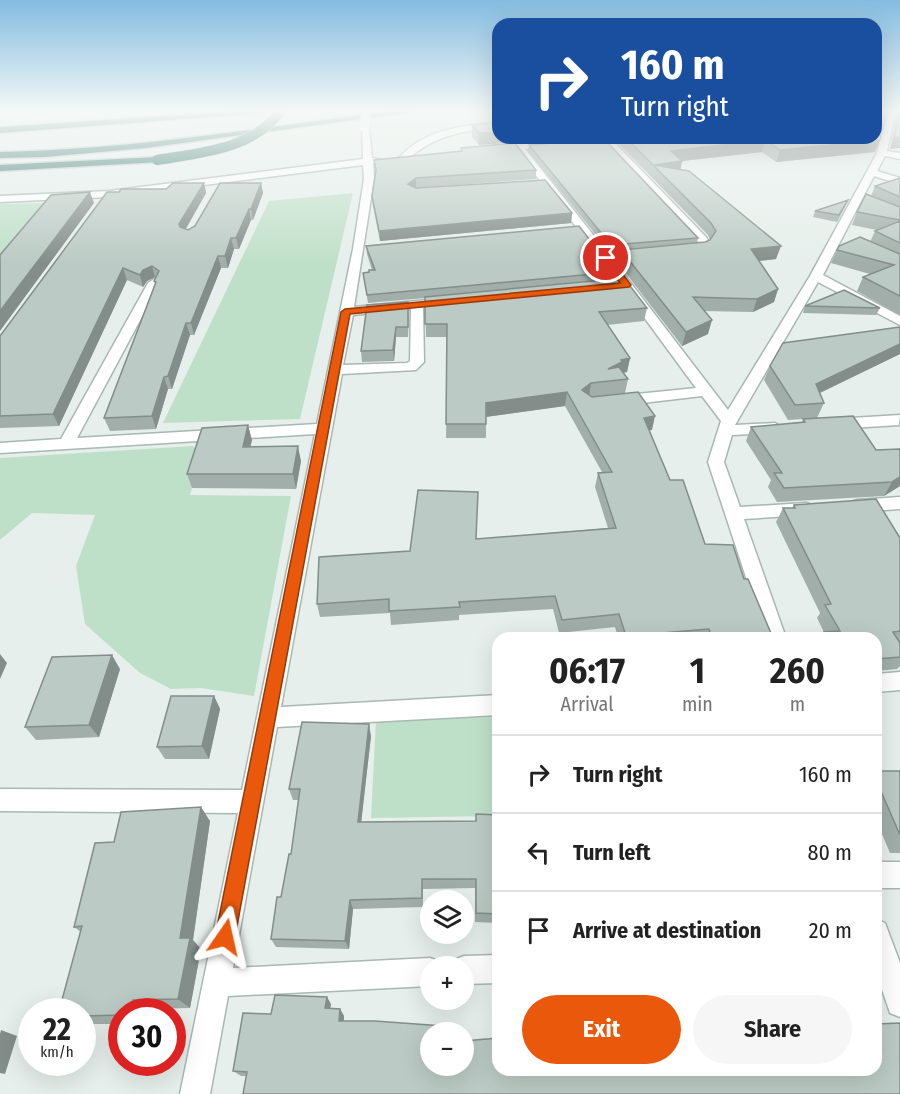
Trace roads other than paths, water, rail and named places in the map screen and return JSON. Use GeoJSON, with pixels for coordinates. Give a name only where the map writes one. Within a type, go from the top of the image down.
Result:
{"type":"FeatureCollection","features":[{"type":"Feature","properties":{"kind":"highway"},"geometry":{"type":"LineString","coordinates":[[0,168],[136,161]]}},
{"type":"Feature","properties":{"kind":"street"},"geometry":{"type":"LineString","coordinates":[[0,199],[106,198],[366,161]]}},
{"type":"Feature","properties":{"kind":"street"},"geometry":{"type":"LineString","coordinates":[[195,1094],[345,312],[365,248],[369,179],[386,161]]}},
{"type":"Feature","properties":{"kind":"street"},"geometry":{"type":"LineString","coordinates":[[527,161],[577,229],[612,257],[620,286],[704,391],[728,426]]}},
{"type":"Feature","properties":{"kind":"street"},"geometry":{"type":"LineString","coordinates":[[627,161],[702,239],[705,245],[701,250],[677,252]]}},
{"type":"Feature","properties":{"kind":"street"},"geometry":{"type":"LineString","coordinates":[[774,632],[716,462],[728,426],[816,276],[842,239],[862,202],[871,172],[877,161]]}},
{"type":"Feature","properties":{"kind":"street"},"geometry":{"type":"LineString","coordinates":[[871,172],[900,181]]}},
{"type":"Feature","properties":{"kind":"street"},"geometry":{"type":"LineString","coordinates":[[214,196],[222,180]]}},
{"type":"Feature","properties":{"kind":"street"},"geometry":{"type":"LineString","coordinates":[[816,276],[900,321]]}},
{"type":"Feature","properties":{"kind":"street"},"geometry":{"type":"LineString","coordinates":[[67,443],[154,283]]}},
{"type":"Feature","properties":{"kind":"street"},"geometry":{"type":"LineString","coordinates":[[345,312],[464,300]]}},
{"type":"Feature","properties":{"kind":"street"},"geometry":{"type":"LineString","coordinates":[[334,370],[411,367],[417,362],[417,305]]}},
{"type":"Feature","properties":{"kind":"street"},"geometry":{"type":"LineString","coordinates":[[600,402],[704,391]]}},
{"type":"Feature","properties":{"kind":"street"},"geometry":{"type":"LineString","coordinates":[[819,425],[899,420]]}},
{"type":"Feature","properties":{"kind":"street"},"geometry":{"type":"LineString","coordinates":[[728,426],[796,426]]}},
{"type":"Feature","properties":{"kind":"street"},"geometry":{"type":"LineString","coordinates":[[0,448],[323,429]]}},
{"type":"Feature","properties":{"kind":"street"},"geometry":{"type":"LineString","coordinates":[[733,514],[900,503]]}},
{"type":"Feature","properties":{"kind":"street"},"geometry":{"type":"LineString","coordinates":[[882,682],[900,681]]}},
{"type":"Feature","properties":{"kind":"street"},"geometry":{"type":"LineString","coordinates":[[267,718],[492,705]]}},
{"type":"Feature","properties":{"kind":"street"},"geometry":{"type":"LineString","coordinates":[[0,800],[251,802]]}},
{"type":"Feature","properties":{"kind":"street"},"geometry":{"type":"LineString","coordinates":[[882,875],[900,874]]}},
{"type":"Feature","properties":{"kind":"street"},"geometry":{"type":"LineString","coordinates":[[882,955],[900,1003]]}},
{"type":"Feature","properties":{"kind":"street"},"geometry":{"type":"LineString","coordinates":[[474,970],[492,969]]}},
{"type":"Feature","properties":{"kind":"street"},"geometry":{"type":"LineString","coordinates":[[216,982],[420,972]]}}]}
